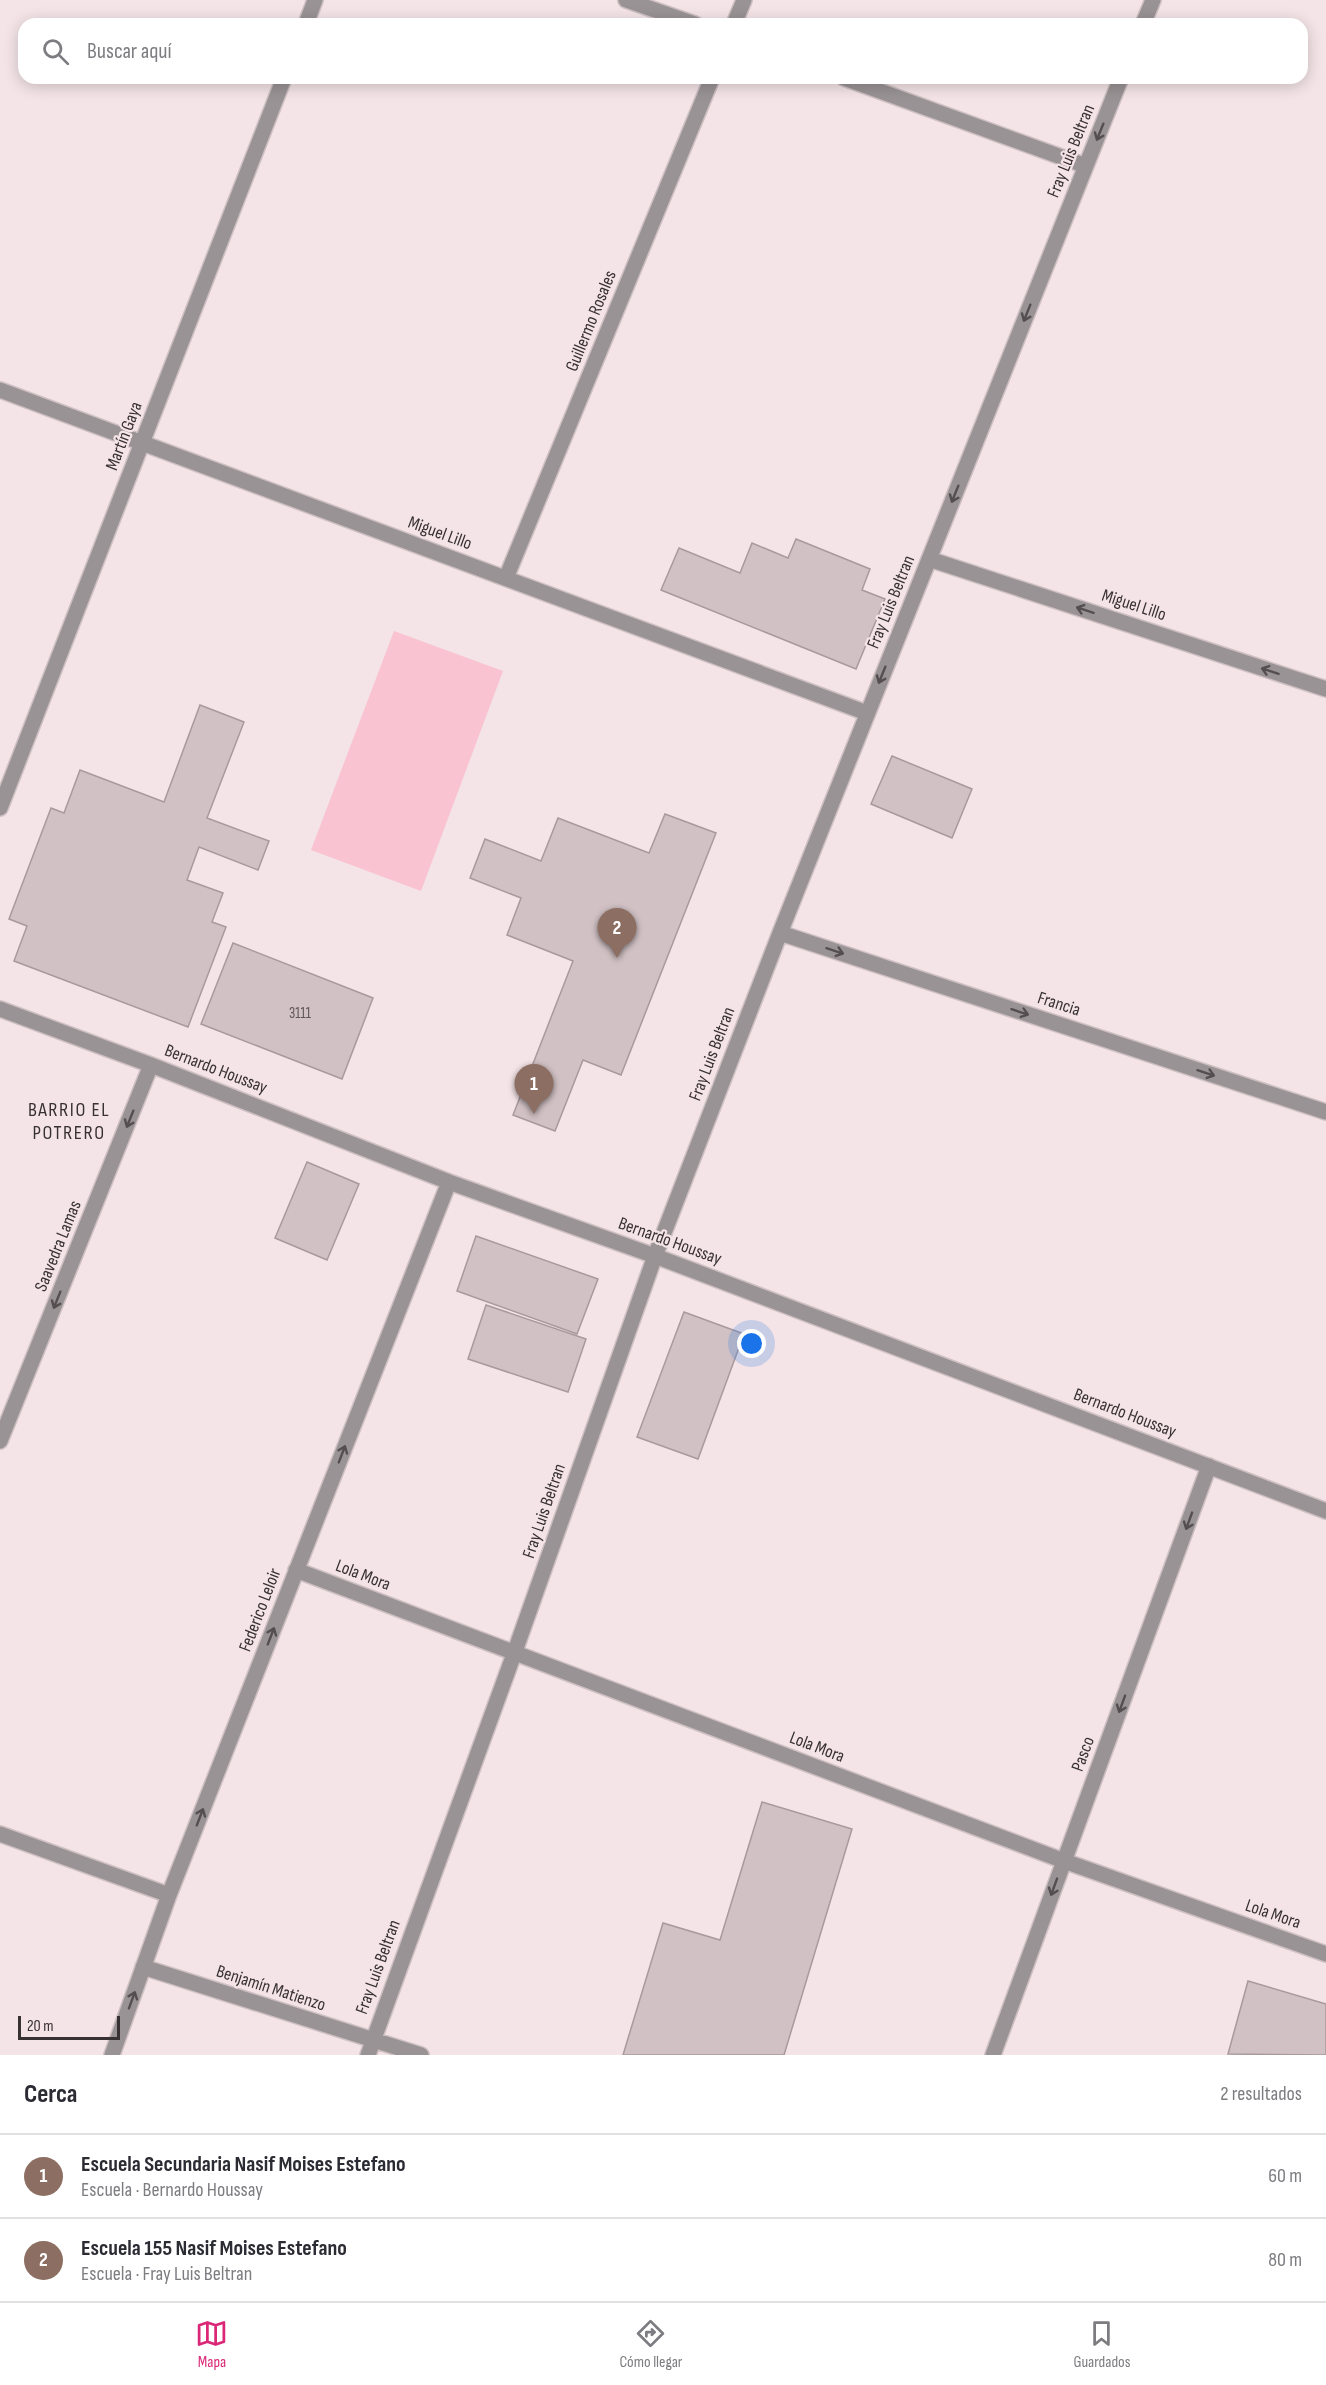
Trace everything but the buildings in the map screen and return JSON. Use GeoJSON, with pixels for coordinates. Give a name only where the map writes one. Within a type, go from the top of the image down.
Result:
{"type":"FeatureCollection","features":[{"type":"Feature","properties":{"kind":"street"},"geometry":{"type":"LineString","coordinates":[[308,18],[315,0]]}},
{"type":"Feature","properties":{"kind":"street"},"geometry":{"type":"LineString","coordinates":[[626,0],[678,18]]}},
{"type":"Feature","properties":{"kind":"street"},"geometry":{"type":"LineString","coordinates":[[736,18],[744,0]]}},
{"type":"Feature","properties":{"kind":"street"},"geometry":{"type":"LineString","coordinates":[[1145,18],[1152,0]]}},
{"type":"Feature","properties":{"kind":"street","name":"Martín Gaya"},"geometry":{"type":"LineString","coordinates":[[0,808],[283,84]]}},
{"type":"Feature","properties":{"kind":"street","name":"Guillermo Rosales"},"geometry":{"type":"LineString","coordinates":[[506,578],[710,84]]}},
{"type":"Feature","properties":{"kind":"street"},"geometry":{"type":"LineString","coordinates":[[860,84],[1086,166]]}},
{"type":"Feature","properties":{"kind":"street","name":"Fray Luis Beltran"},"geometry":{"type":"LineString","coordinates":[[370,2048],[514,1654],[655,1256],[867,713],[1119,84]]}},
{"type":"Feature","properties":{"kind":"street","name":"Miguel Lillo"},"geometry":{"type":"LineString","coordinates":[[0,390],[867,713]]}},
{"type":"Feature","properties":{"kind":"street","name":"Miguel Lillo"},"geometry":{"type":"LineString","coordinates":[[929,559],[1326,689]]}},
{"type":"Feature","properties":{"kind":"street","name":"Francia"},"geometry":{"type":"LineString","coordinates":[[780,933],[1326,1112]]}},
{"type":"Feature","properties":{"kind":"street","name":"Bernardo Houssay"},"geometry":{"type":"LineString","coordinates":[[0,1009],[151,1065],[449,1182],[655,1256],[1326,1511]]}},
{"type":"Feature","properties":{"kind":"street","name":"Saavedra Lamas"},"geometry":{"type":"LineString","coordinates":[[0,1441],[151,1065]]}},
{"type":"Feature","properties":{"kind":"street","name":"Federico Leloir"},"geometry":{"type":"LineString","coordinates":[[112,2055],[169,1895],[449,1182]]}},
{"type":"Feature","properties":{"kind":"street","name":"Pasco"},"geometry":{"type":"LineString","coordinates":[[993,2055],[1209,1466]]}},
{"type":"Feature","properties":{"kind":"street","name":"Lola Mora"},"geometry":{"type":"LineString","coordinates":[[296,1570],[1064,1861],[1326,1954]]}},
{"type":"Feature","properties":{"kind":"street"},"geometry":{"type":"LineString","coordinates":[[0,1834],[169,1895]]}},
{"type":"Feature","properties":{"kind":"street","name":"Benjamín Matienzo"},"geometry":{"type":"LineString","coordinates":[[143,1968],[370,2048],[421,2055]]}},
{"type":"Feature","properties":{"kind":"shaded area"},"geometry":{"type":"Polygon","coordinates":[[[394,631],[503,671],[421,891],[311,850],[394,631]]]}},
{"type":"Feature","properties":{"kind":"place","name":"Escuela 155 Nasif Moises Estefano"},"geometry":{"type":"Point","coordinates":[617,958]}},
{"type":"Feature","properties":{"kind":"place","name":"Escuela Secundaria Nasif Moises Estefano"},"geometry":{"type":"Point","coordinates":[534,1114]}},
{"type":"Feature","properties":{"kind":"district","name":"BARRIO EL POTRERO"},"geometry":{"type":"Point","coordinates":[69,1122]}}]}
